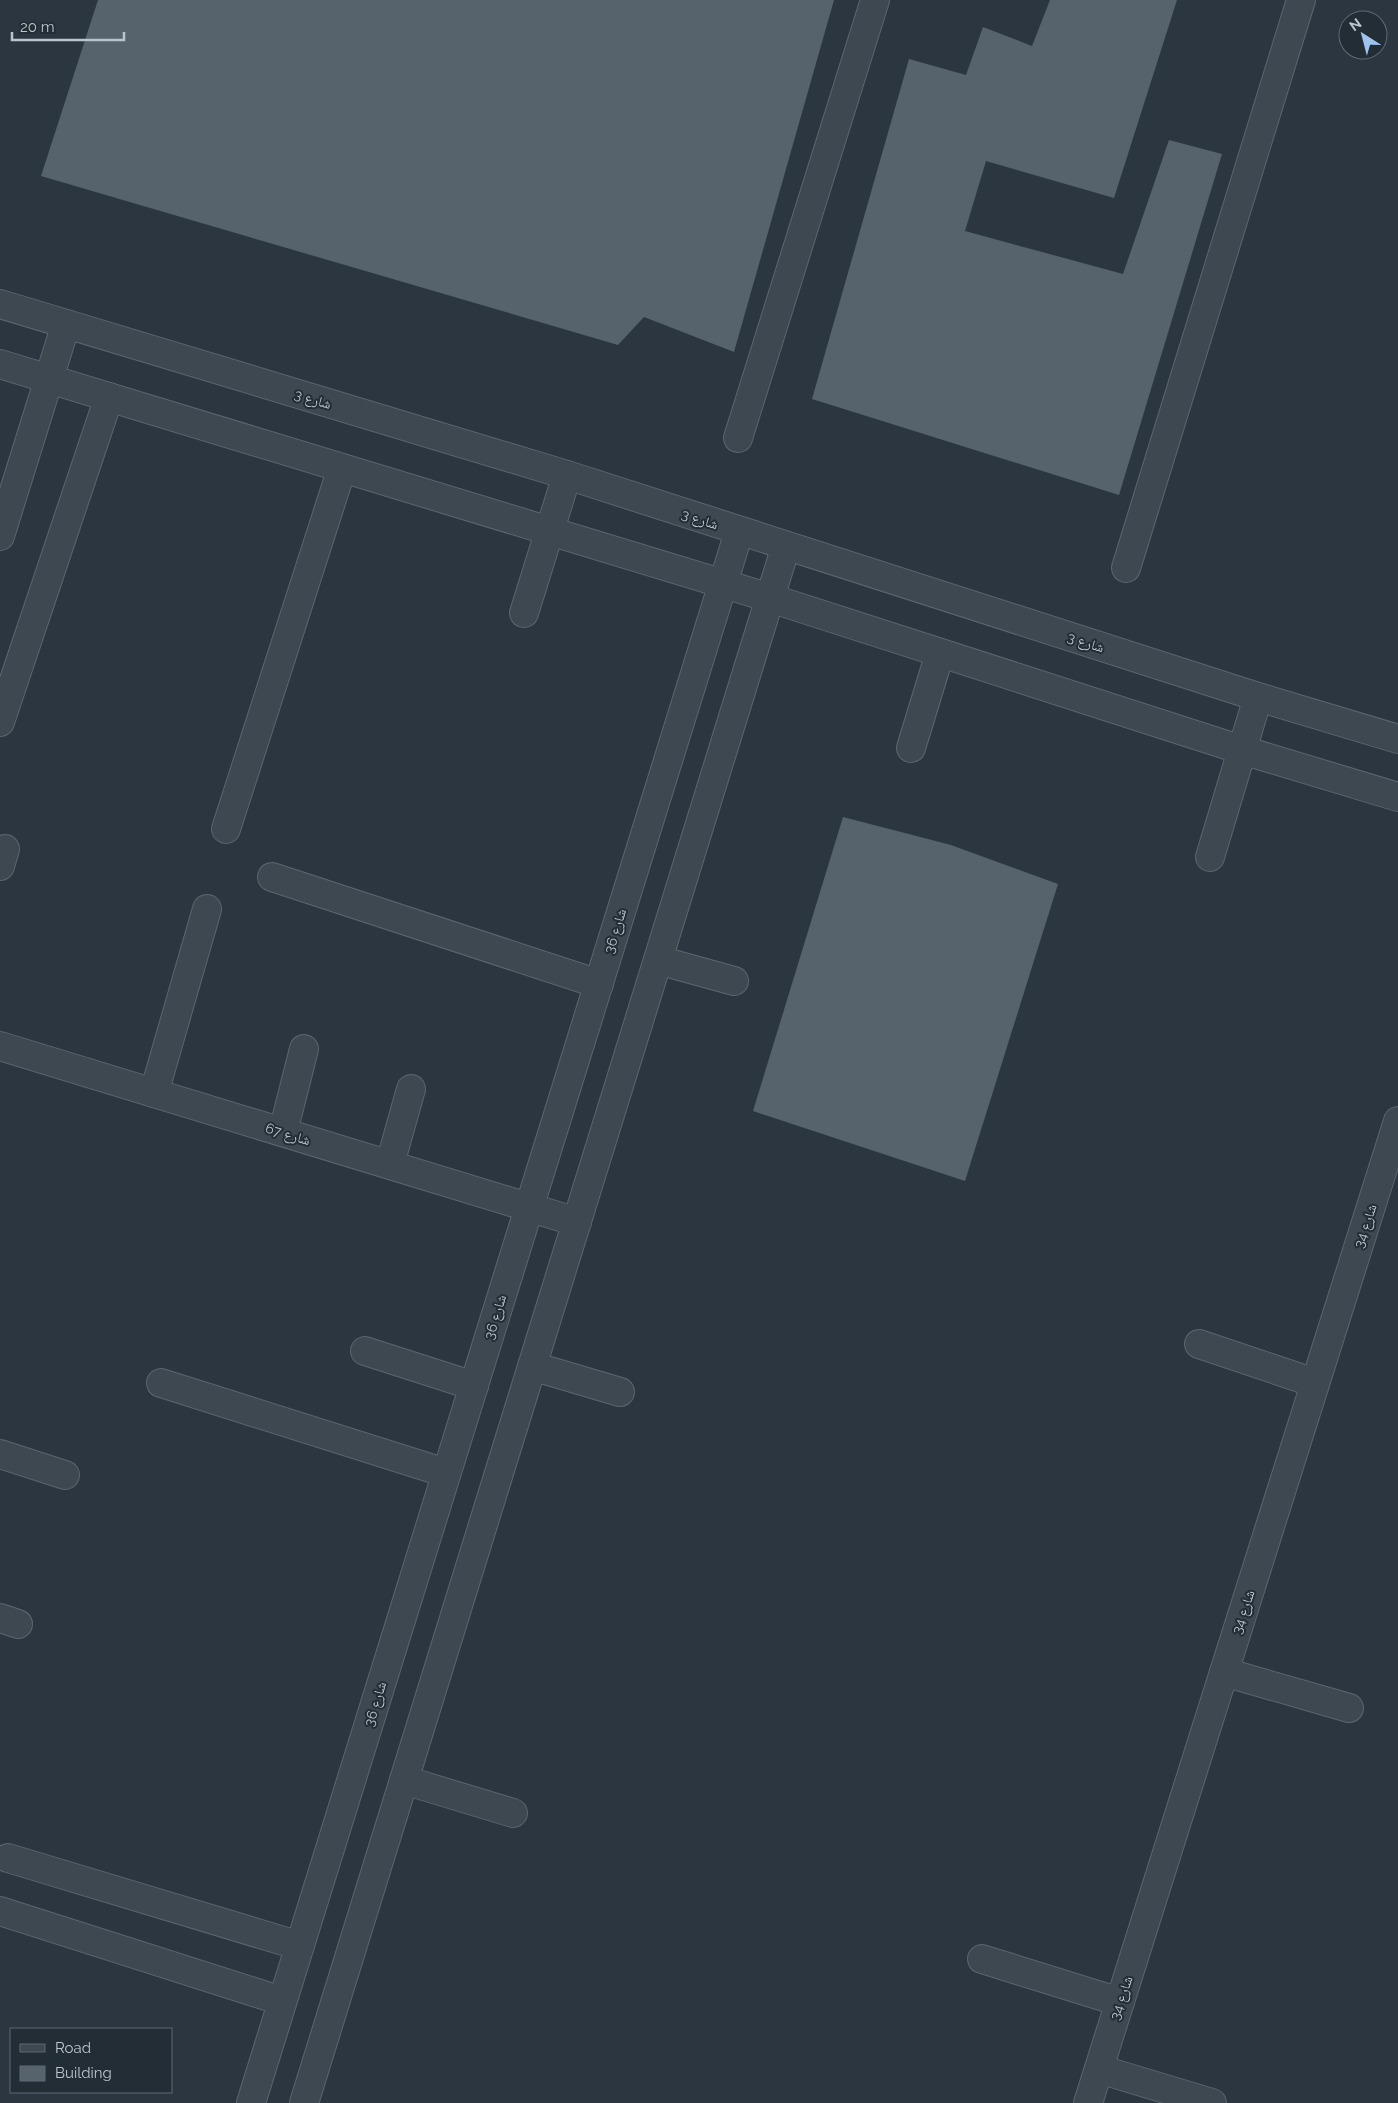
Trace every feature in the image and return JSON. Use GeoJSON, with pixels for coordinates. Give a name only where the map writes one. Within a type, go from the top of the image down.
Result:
{"type":"FeatureCollection","features":[{"type":"Feature","properties":{"kind":"street"},"geometry":{"type":"LineString","coordinates":[[738,438],[875,0]]}},
{"type":"Feature","properties":{"kind":"street"},"geometry":{"type":"LineString","coordinates":[[1126,568],[1301,0]]}},
{"type":"Feature","properties":{"kind":"street","name":"شارع 3"},"geometry":{"type":"LineString","coordinates":[[0,304],[567,476],[1258,697],[1398,738]]}},
{"type":"Feature","properties":{"kind":"street"},"geometry":{"type":"LineString","coordinates":[[0,536],[66,324]]}},
{"type":"Feature","properties":{"kind":"street"},"geometry":{"type":"LineString","coordinates":[[0,364],[770,598],[1242,750],[1398,798]]}},
{"type":"Feature","properties":{"kind":"street"},"geometry":{"type":"LineString","coordinates":[[0,722],[108,397]]}},
{"type":"Feature","properties":{"kind":"street"},"geometry":{"type":"LineString","coordinates":[[226,829],[342,468]]}},
{"type":"Feature","properties":{"kind":"street"},"geometry":{"type":"LineString","coordinates":[[524,613],[567,476]]}},
{"type":"Feature","properties":{"kind":"street","name":"شارع 36"},"geometry":{"type":"LineString","coordinates":[[251,2103],[739,532]]}},
{"type":"Feature","properties":{"kind":"street"},"geometry":{"type":"LineString","coordinates":[[304,2103],[786,546]]}},
{"type":"Feature","properties":{"kind":"street"},"geometry":{"type":"LineString","coordinates":[[911,748],[940,653]]}},
{"type":"Feature","properties":{"kind":"street"},"geometry":{"type":"LineString","coordinates":[[1210,857],[1258,697]]}},
{"type":"Feature","properties":{"kind":"street"},"geometry":{"type":"LineString","coordinates":[[272,878],[599,984]]}},
{"type":"Feature","properties":{"kind":"street"},"geometry":{"type":"LineString","coordinates":[[154,1093],[208,909]]}},
{"type":"Feature","properties":{"kind":"street"},"geometry":{"type":"LineString","coordinates":[[658,960],[734,981]]}},
{"type":"Feature","properties":{"kind":"street","name":"شارع 67"},"geometry":{"type":"LineString","coordinates":[[0,1046],[577,1222]]}},
{"type":"Feature","properties":{"kind":"street"},"geometry":{"type":"LineString","coordinates":[[283,1132],[304,1049]]}},
{"type":"Feature","properties":{"kind":"street"},"geometry":{"type":"LineString","coordinates":[[390,1164],[411,1089]]}},
{"type":"Feature","properties":{"kind":"street","name":"شارع 34"},"geometry":{"type":"LineString","coordinates":[[1088,2103],[1398,1121]]}},
{"type":"Feature","properties":{"kind":"street"},"geometry":{"type":"LineString","coordinates":[[1199,1344],[1315,1383]]}},
{"type":"Feature","properties":{"kind":"street"},"geometry":{"type":"LineString","coordinates":[[365,1351],[474,1386]]}},
{"type":"Feature","properties":{"kind":"street"},"geometry":{"type":"LineString","coordinates":[[532,1366],[620,1392]]}},
{"type":"Feature","properties":{"kind":"street"},"geometry":{"type":"LineString","coordinates":[[161,1383],[446,1473]]}},
{"type":"Feature","properties":{"kind":"street"},"geometry":{"type":"LineString","coordinates":[[0,1454],[65,1475]]}},
{"type":"Feature","properties":{"kind":"street"},"geometry":{"type":"LineString","coordinates":[[1224,1672],[1349,1708]]}},
{"type":"Feature","properties":{"kind":"street"},"geometry":{"type":"LineString","coordinates":[[404,1780],[513,1813]]}},
{"type":"Feature","properties":{"kind":"street"},"geometry":{"type":"LineString","coordinates":[[8,1858],[300,1946]]}},
{"type":"Feature","properties":{"kind":"street"},"geometry":{"type":"LineString","coordinates":[[0,1911],[282,2001]]}},
{"type":"Feature","properties":{"kind":"street"},"geometry":{"type":"LineString","coordinates":[[982,1959],[1120,2002]]}},
{"type":"Feature","properties":{"kind":"street"},"geometry":{"type":"LineString","coordinates":[[1099,2069],[1212,2103]]}},
{"type":"Feature","properties":{"kind":"building"},"geometry":{"type":"Polygon","coordinates":[[[98,0],[834,0],[734,352],[644,317],[618,345],[41,176],[98,0]]]}},
{"type":"Feature","properties":{"kind":"building"},"geometry":{"type":"Polygon","coordinates":[[[1050,0],[1177,0],[1114,198],[986,161],[965,231],[1123,274],[1169,140],[1222,154],[1119,495],[812,399],[909,59],[966,75],[983,27],[1032,46],[1050,0]]]}},
{"type":"Feature","properties":{"kind":"building"},"geometry":{"type":"Polygon","coordinates":[[[843,817],[951,845],[1058,884],[965,1181],[753,1111],[843,817]]]}}]}
